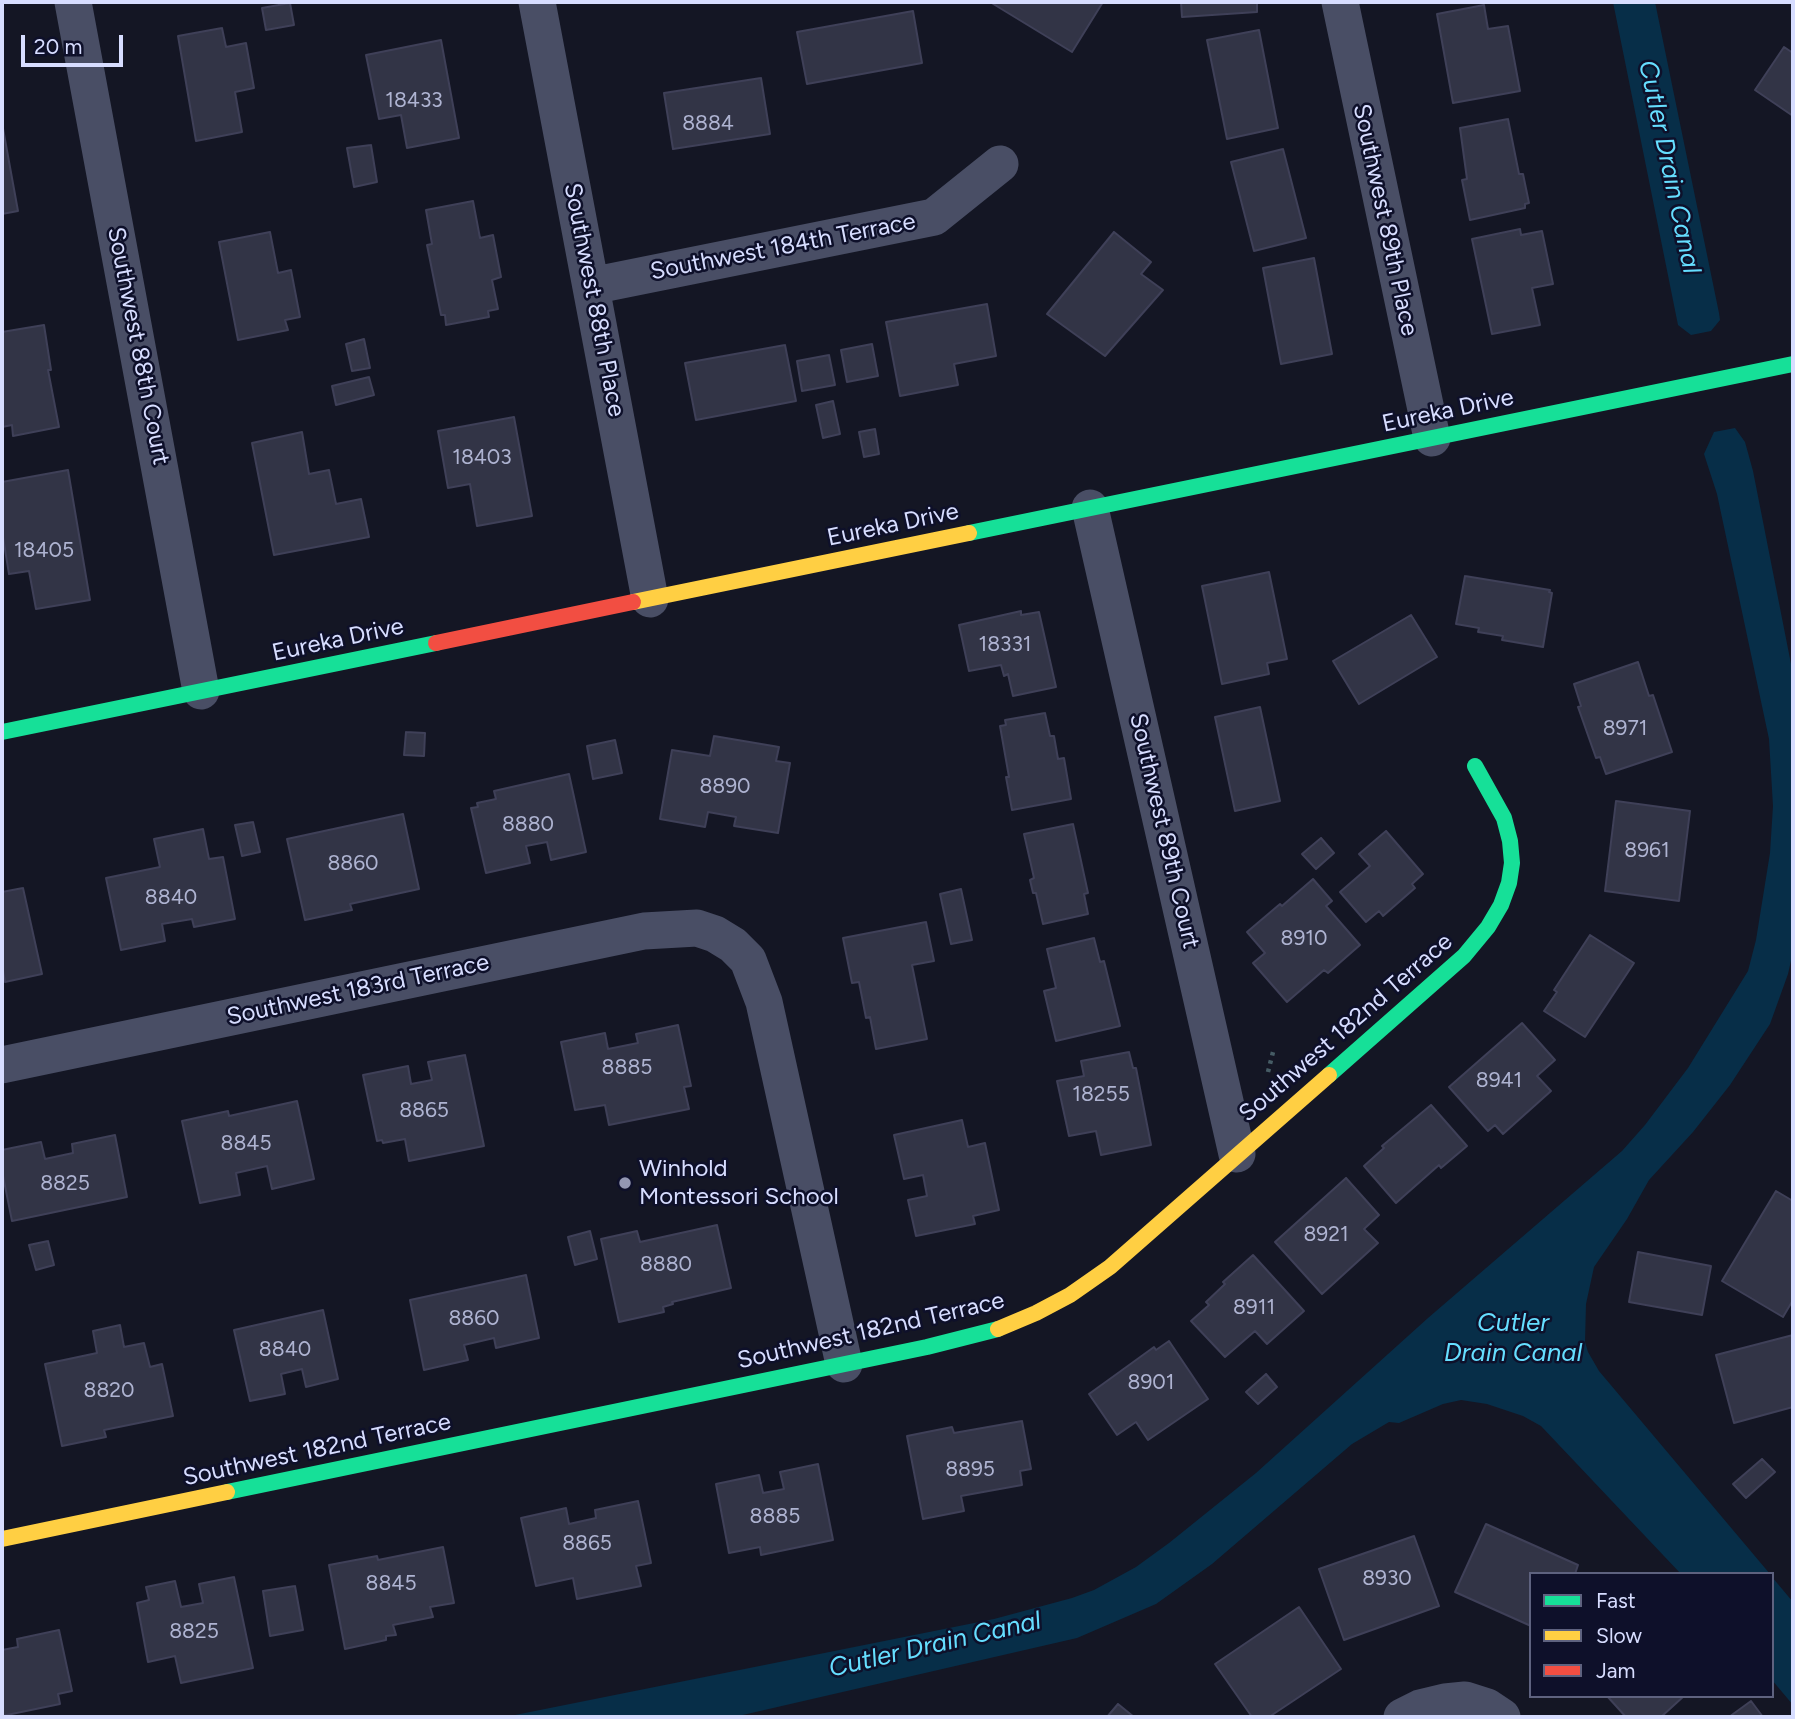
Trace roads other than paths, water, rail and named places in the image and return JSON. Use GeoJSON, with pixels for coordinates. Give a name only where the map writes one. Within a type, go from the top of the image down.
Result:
{"type":"FeatureCollection","features":[{"type":"Feature","properties":{"kind":"main road","name":"Eureka Drive"},"geometry":{"type":"LineString","coordinates":[[2,732],[1793,364]]}},
{"type":"Feature","properties":{"kind":"main road","name":"Southwest 182nd Terrace"},"geometry":{"type":"LineString","coordinates":[[2,1539],[844,1364],[993,1330],[1036,1313],[1070,1295],[1111,1267],[1464,956],[1488,927],[1501,905],[1509,883],[1510,841],[1504,818],[1475,766]]}},
{"type":"Feature","properties":{"kind":"street","name":"Southwest 88th Court"},"geometry":{"type":"LineString","coordinates":[[73,2],[201,691]]}},
{"type":"Feature","properties":{"kind":"street","name":"Southwest 88th Place"},"geometry":{"type":"LineString","coordinates":[[537,2],[650,599]]}},
{"type":"Feature","properties":{"kind":"street","name":"Southwest 89th Place"},"geometry":{"type":"LineString","coordinates":[[1340,2],[1432,438]]}},
{"type":"Feature","properties":{"kind":"street","name":"Southwest 184th Terrace"},"geometry":{"type":"LineString","coordinates":[[591,286],[934,217],[1000,164]]}},
{"type":"Feature","properties":{"kind":"street","name":"Southwest 89th Court"},"geometry":{"type":"LineString","coordinates":[[1090,508],[1237,1154]]}},
{"type":"Feature","properties":{"kind":"street","name":"Southwest 183rd Terrace"},"geometry":{"type":"LineString","coordinates":[[2,1065],[645,930],[697,928],[715,934],[733,945],[748,960],[764,1002],[844,1364]]}},
{"type":"Feature","properties":{"kind":"street"},"geometry":{"type":"LineString","coordinates":[[1402,1717],[1445,1702],[1465,1700],[1487,1707],[1502,1717]]}},
{"type":"Feature","properties":{"kind":"water","name":"Cutler Drain Canal"},"geometry":{"type":"Polygon","coordinates":[[[1613,2],[1655,2],[1719,313],[1720,320],[1711,331],[1691,335],[1678,325],[1613,2]]]}},
{"type":"Feature","properties":{"kind":"water","name":"Cutler Drain Canal"},"geometry":{"type":"Polygon","coordinates":[[[1735,428],[1745,442],[1793,674],[1793,952],[1770,1024],[1730,1085],[1693,1132],[1649,1180],[1627,1219],[1594,1267],[1586,1304],[1585,1342],[1599,1371],[1768,1572],[1679,1572],[1541,1426],[1523,1416],[1487,1404],[1461,1400],[1443,1404],[1399,1423],[1389,1422],[1352,1444],[1212,1564],[1156,1604],[1077,1638],[734,1717],[505,1717],[994,1619],[1094,1590],[1136,1567],[1256,1473],[1428,1318],[1622,1151],[1688,1068],[1748,971],[1756,940],[1770,853],[1773,806],[1769,739],[1717,494],[1704,454],[1714,432],[1735,428]]]}},
{"type":"Feature","properties":{"kind":"water"},"geometry":{"type":"Polygon","coordinates":[[[1774,1579],[1793,1602],[1793,1705],[1774,1682],[1774,1579]]]}},
{"type":"Feature","properties":{"kind":"place","name":"Winhold Montessori School"},"geometry":{"type":"Point","coordinates":[625,1183]}}]}
